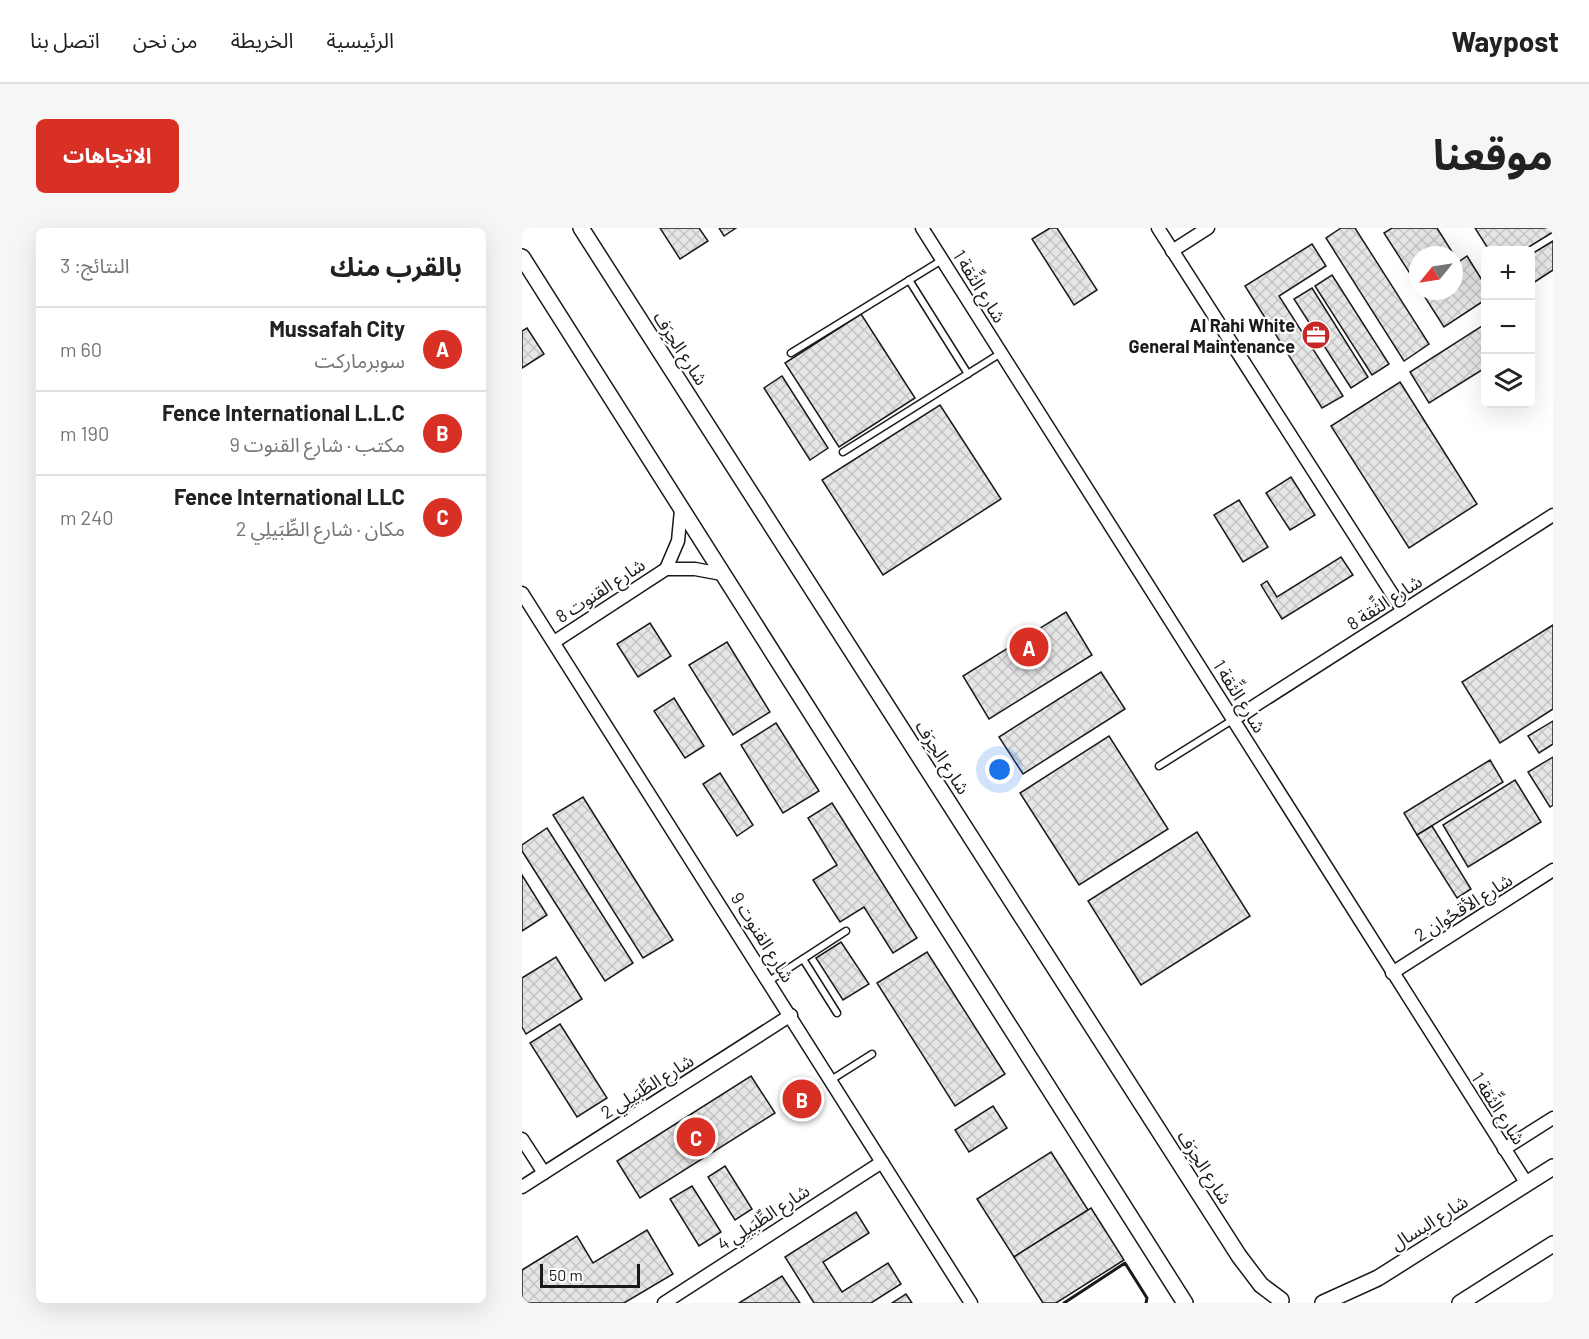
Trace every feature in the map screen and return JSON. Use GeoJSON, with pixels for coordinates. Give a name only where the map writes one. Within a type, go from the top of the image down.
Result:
{"type":"FeatureCollection","features":[{"type":"Feature","properties":{"kind":"street","name":"شارع الحِرَف"},"geometry":{"type":"LineString","coordinates":[[581,228],[1239,1256],[1261,1285],[1287,1302]]}},
{"type":"Feature","properties":{"kind":"street","name":"شارع الثِّقة 1"},"geometry":{"type":"LineString","coordinates":[[922,228],[1527,1184]]}},
{"type":"Feature","properties":{"kind":"street"},"geometry":{"type":"LineString","coordinates":[[1158,228],[1403,611]]}},
{"type":"Feature","properties":{"kind":"street"},"geometry":{"type":"LineString","coordinates":[[1172,251],[1208,228]]}},
{"type":"Feature","properties":{"kind":"street"},"geometry":{"type":"LineString","coordinates":[[522,257],[1185,1303]]}},
{"type":"Feature","properties":{"kind":"street","name":"شارع القنوت 8"},"geometry":{"type":"LineString","coordinates":[[666,569],[678,541],[681,510]]}},
{"type":"Feature","properties":{"kind":"street","name":"شارع الثِّقة 8"},"geometry":{"type":"LineString","coordinates":[[1234,719],[1553,515]]}},
{"type":"Feature","properties":{"kind":"street","name":"شارع القنوت 8"},"geometry":{"type":"LineString","coordinates":[[554,642],[666,569],[695,569],[722,574]]}},
{"type":"Feature","properties":{"kind":"street","name":"شارع القنوت 9"},"geometry":{"type":"LineString","coordinates":[[522,593],[971,1303]]}},
{"type":"Feature","properties":{"kind":"street","name":"شارع الأقحُوان 2"},"geometry":{"type":"LineString","coordinates":[[1392,973],[1553,870]]}},
{"type":"Feature","properties":{"kind":"street","name":"شارع الطِّبَيلِي 2"},"geometry":{"type":"LineString","coordinates":[[522,1187],[791,1016]]}},
{"type":"Feature","properties":{"kind":"street"},"geometry":{"type":"LineString","coordinates":[[1504,1149],[1553,1118]]}},
{"type":"Feature","properties":{"kind":"street"},"geometry":{"type":"LineString","coordinates":[[522,1139],[543,1173]]}},
{"type":"Feature","properties":{"kind":"street","name":"شارع الطِّبَيلِي 4"},"geometry":{"type":"LineString","coordinates":[[664,1303],[882,1162]]}},
{"type":"Feature","properties":{"kind":"street","name":"شارع البسال"},"geometry":{"type":"LineString","coordinates":[[1323,1303],[1378,1278],[1553,1167]]}},
{"type":"Feature","properties":{"kind":"street"},"geometry":{"type":"LineString","coordinates":[[1460,1303],[1553,1244]]}},
{"type":"Feature","properties":{"kind":"street"},"geometry":{"type":"LineString","coordinates":[[1264,1303],[1287,1302]]}},
{"type":"Feature","properties":{"kind":"lane"},"geometry":{"type":"LineString","coordinates":[[791,353],[942,260]]}},
{"type":"Feature","properties":{"kind":"lane"},"geometry":{"type":"LineString","coordinates":[[909,280],[968,374]]}},
{"type":"Feature","properties":{"kind":"lane"},"geometry":{"type":"LineString","coordinates":[[843,452],[1001,353]]}},
{"type":"Feature","properties":{"kind":"lane"},"geometry":{"type":"LineString","coordinates":[[1159,766],[1234,719]]}},
{"type":"Feature","properties":{"kind":"lane"},"geometry":{"type":"LineString","coordinates":[[769,981],[846,931]]}},
{"type":"Feature","properties":{"kind":"lane"},"geometry":{"type":"LineString","coordinates":[[802,959],[837,1013]]}},
{"type":"Feature","properties":{"kind":"lane"},"geometry":{"type":"LineString","coordinates":[[831,1080],[872,1054]]}},
{"type":"Feature","properties":{"kind":"building"},"geometry":{"type":"Polygon","coordinates":[[[660,228],[699,228],[708,241],[680,259],[660,228]]]}},
{"type":"Feature","properties":{"kind":"building"},"geometry":{"type":"Polygon","coordinates":[[[719,228],[736,228],[724,236],[719,228]]]}},
{"type":"Feature","properties":{"kind":"building"},"geometry":{"type":"Polygon","coordinates":[[[1050,228],[1057,228],[1097,290],[1074,305],[1032,239],[1050,228]]]}},
{"type":"Feature","properties":{"kind":"building"},"geometry":{"type":"Polygon","coordinates":[[[1341,228],[1355,228],[1429,344],[1404,361],[1326,238],[1341,228]]]}},
{"type":"Feature","properties":{"kind":"building"},"geometry":{"type":"Polygon","coordinates":[[[1392,228],[1437,228],[1448,246],[1409,246],[1409,272],[1384,233],[1392,228]]]}},
{"type":"Feature","properties":{"kind":"building"},"geometry":{"type":"Polygon","coordinates":[[[1475,228],[1553,228],[1553,232],[1530,246],[1486,246],[1475,228]]]}},
{"type":"Feature","properties":{"kind":"building"},"geometry":{"type":"Polygon","coordinates":[[[1553,241],[1553,270],[1535,282],[1535,252],[1553,241]]]}},
{"type":"Feature","properties":{"kind":"building"},"geometry":{"type":"Polygon","coordinates":[[[1312,244],[1326,266],[1279,296],[1343,396],[1322,408],[1245,286],[1312,244]]]}},
{"type":"Feature","properties":{"kind":"building"},"geometry":{"type":"Polygon","coordinates":[[[1467,256],[1481,279],[1481,303],[1444,327],[1427,300],[1463,300],[1463,259],[1467,256]]]}},
{"type":"Feature","properties":{"kind":"building"},"geometry":{"type":"Polygon","coordinates":[[[1332,275],[1389,364],[1372,375],[1315,286],[1332,275]]]}},
{"type":"Feature","properties":{"kind":"building"},"geometry":{"type":"Polygon","coordinates":[[[1312,288],[1368,377],[1351,388],[1294,299],[1312,288]]]}},
{"type":"Feature","properties":{"kind":"building"},"geometry":{"type":"Polygon","coordinates":[[[861,314],[915,398],[839,447],[785,363],[861,314]]]}},
{"type":"Feature","properties":{"kind":"building"},"geometry":{"type":"Polygon","coordinates":[[[1481,327],[1481,370],[1429,403],[1410,372],[1481,327]]]}},
{"type":"Feature","properties":{"kind":"building"},"geometry":{"type":"Polygon","coordinates":[[[527,328],[544,354],[522,368],[522,331],[527,328]]]}},
{"type":"Feature","properties":{"kind":"building"},"geometry":{"type":"Polygon","coordinates":[[[782,376],[828,448],[810,460],[764,388],[782,376]]]}},
{"type":"Feature","properties":{"kind":"building"},"geometry":{"type":"Polygon","coordinates":[[[1400,382],[1477,504],[1409,548],[1331,426],[1400,382]]]}},
{"type":"Feature","properties":{"kind":"building"},"geometry":{"type":"Polygon","coordinates":[[[940,405],[1001,499],[883,575],[822,480],[940,405]]]}},
{"type":"Feature","properties":{"kind":"building"},"geometry":{"type":"Polygon","coordinates":[[[1291,477],[1315,515],[1290,530],[1266,493],[1291,477]]]}},
{"type":"Feature","properties":{"kind":"building"},"geometry":{"type":"Polygon","coordinates":[[[1239,500],[1268,547],[1243,562],[1214,515],[1239,500]]]}},
{"type":"Feature","properties":{"kind":"building"},"geometry":{"type":"Polygon","coordinates":[[[1341,557],[1353,575],[1282,619],[1261,585],[1267,581],[1277,597],[1341,557]]]}},
{"type":"Feature","properties":{"kind":"building"},"geometry":{"type":"Polygon","coordinates":[[[1066,612],[1092,655],[989,719],[963,676],[1066,612]]]}},
{"type":"Feature","properties":{"kind":"building"},"geometry":{"type":"Polygon","coordinates":[[[650,623],[671,656],[638,677],[617,644],[650,623]]]}},
{"type":"Feature","properties":{"kind":"building"},"geometry":{"type":"Polygon","coordinates":[[[1553,625],[1553,709],[1500,743],[1462,682],[1553,625]]]}},
{"type":"Feature","properties":{"kind":"building"},"geometry":{"type":"Polygon","coordinates":[[[727,642],[770,712],[733,735],[689,665],[727,642]]]}},
{"type":"Feature","properties":{"kind":"building"},"geometry":{"type":"Polygon","coordinates":[[[1101,672],[1125,709],[1023,774],[999,737],[1101,672]]]}},
{"type":"Feature","properties":{"kind":"building"},"geometry":{"type":"Polygon","coordinates":[[[674,698],[704,746],[685,758],[654,711],[674,698]]]}},
{"type":"Feature","properties":{"kind":"building"},"geometry":{"type":"Polygon","coordinates":[[[1553,721],[1553,744],[1539,753],[1528,736],[1553,721]]]}},
{"type":"Feature","properties":{"kind":"building"},"geometry":{"type":"Polygon","coordinates":[[[776,723],[819,791],[783,813],[741,745],[776,723]]]}},
{"type":"Feature","properties":{"kind":"building"},"geometry":{"type":"Polygon","coordinates":[[[1109,736],[1168,829],[1079,885],[1020,793],[1109,736]]]}},
{"type":"Feature","properties":{"kind":"building"},"geometry":{"type":"Polygon","coordinates":[[[1553,757],[1553,805],[1550,807],[1528,772],[1553,757]]]}},
{"type":"Feature","properties":{"kind":"building"},"geometry":{"type":"Polygon","coordinates":[[[1490,760],[1503,782],[1417,835],[1404,813],[1490,760]]]}},
{"type":"Feature","properties":{"kind":"building"},"geometry":{"type":"Polygon","coordinates":[[[720,773],[753,825],[737,836],[703,784],[720,773]]]}},
{"type":"Feature","properties":{"kind":"building"},"geometry":{"type":"Polygon","coordinates":[[[1515,780],[1541,822],[1468,867],[1443,825],[1515,780]]]}},
{"type":"Feature","properties":{"kind":"building"},"geometry":{"type":"Polygon","coordinates":[[[583,797],[673,940],[643,958],[553,815],[583,797]]]}},
{"type":"Feature","properties":{"kind":"building"},"geometry":{"type":"Polygon","coordinates":[[[832,803],[917,938],[893,953],[864,907],[840,922],[813,880],[837,865],[808,818],[832,803]]]}},
{"type":"Feature","properties":{"kind":"building"},"geometry":{"type":"Polygon","coordinates":[[[1432,826],[1471,889],[1457,898],[1417,835],[1432,826]]]}},
{"type":"Feature","properties":{"kind":"building"},"geometry":{"type":"Polygon","coordinates":[[[547,828],[633,963],[605,981],[522,851],[522,845],[547,828]]]}},
{"type":"Feature","properties":{"kind":"building"},"geometry":{"type":"Polygon","coordinates":[[[1197,832],[1250,916],[1141,985],[1088,901],[1197,832]]]}},
{"type":"Feature","properties":{"kind":"building"},"geometry":{"type":"Polygon","coordinates":[[[522,875],[547,915],[522,931],[522,875]]]}},
{"type":"Feature","properties":{"kind":"building"},"geometry":{"type":"Polygon","coordinates":[[[841,942],[869,984],[843,1000],[816,958],[841,942]]]}},
{"type":"Feature","properties":{"kind":"building"},"geometry":{"type":"Polygon","coordinates":[[[927,952],[1005,1074],[955,1106],[877,983],[927,952]]]}},
{"type":"Feature","properties":{"kind":"building"},"geometry":{"type":"Polygon","coordinates":[[[556,957],[582,999],[526,1034],[522,1027],[522,978],[556,957]]]}},
{"type":"Feature","properties":{"kind":"building"},"geometry":{"type":"Polygon","coordinates":[[[560,1024],[607,1098],[577,1117],[530,1043],[560,1024]]]}},
{"type":"Feature","properties":{"kind":"building"},"geometry":{"type":"Polygon","coordinates":[[[751,1076],[775,1113],[640,1198],[617,1161],[751,1076]]]}},
{"type":"Feature","properties":{"kind":"building"},"geometry":{"type":"Polygon","coordinates":[[[993,1106],[1007,1128],[969,1152],[955,1130],[993,1106]]]}},
{"type":"Feature","properties":{"kind":"building"},"geometry":{"type":"Polygon","coordinates":[[[1051,1152],[1088,1210],[1014,1257],[977,1199],[1051,1152]]]}},
{"type":"Feature","properties":{"kind":"building"},"geometry":{"type":"Polygon","coordinates":[[[725,1166],[752,1209],[735,1220],[708,1177],[725,1166]]]}},
{"type":"Feature","properties":{"kind":"building"},"geometry":{"type":"Polygon","coordinates":[[[692,1186],[721,1232],[699,1246],[670,1199],[692,1186]]]}},
{"type":"Feature","properties":{"kind":"building"},"geometry":{"type":"Polygon","coordinates":[[[1091,1208],[1124,1260],[1056,1303],[1043,1303],[1014,1257],[1091,1208]]]}},
{"type":"Feature","properties":{"kind":"building"},"geometry":{"type":"Polygon","coordinates":[[[856,1212],[869,1233],[823,1262],[842,1292],[888,1263],[901,1284],[871,1303],[814,1303],[785,1257],[856,1212]]]}},
{"type":"Feature","properties":{"kind":"building"},"geometry":{"type":"Polygon","coordinates":[[[647,1230],[673,1274],[624,1303],[522,1303],[522,1270],[577,1236],[593,1263],[647,1230]]]}},
{"type":"Feature","properties":{"kind":"building"},"geometry":{"type":"Polygon","coordinates":[[[782,1276],[800,1303],[739,1303],[782,1276]]]}},
{"type":"Feature","properties":{"kind":"building"},"geometry":{"type":"Polygon","coordinates":[[[906,1294],[912,1303],[892,1303],[906,1294]]]}},
{"type":"Feature","properties":{"kind":"wall"},"geometry":{"type":"LineString","coordinates":[[1064,1303],[1125,1263],[1147,1298],[1146,1303]]}},
{"type":"Feature","properties":{"kind":"place","name":"Al Rahi White General Maintenance"},"geometry":{"type":"Point","coordinates":[1316,335]}},
{"type":"Feature","properties":{"kind":"place","name":"Mussafah City"},"geometry":{"type":"Point","coordinates":[1029,647]}},
{"type":"Feature","properties":{"kind":"place","name":"Fence International L.L.C"},"geometry":{"type":"Point","coordinates":[802,1099]}},
{"type":"Feature","properties":{"kind":"place","name":"Fence International LLC"},"geometry":{"type":"Point","coordinates":[696,1137]}}]}
